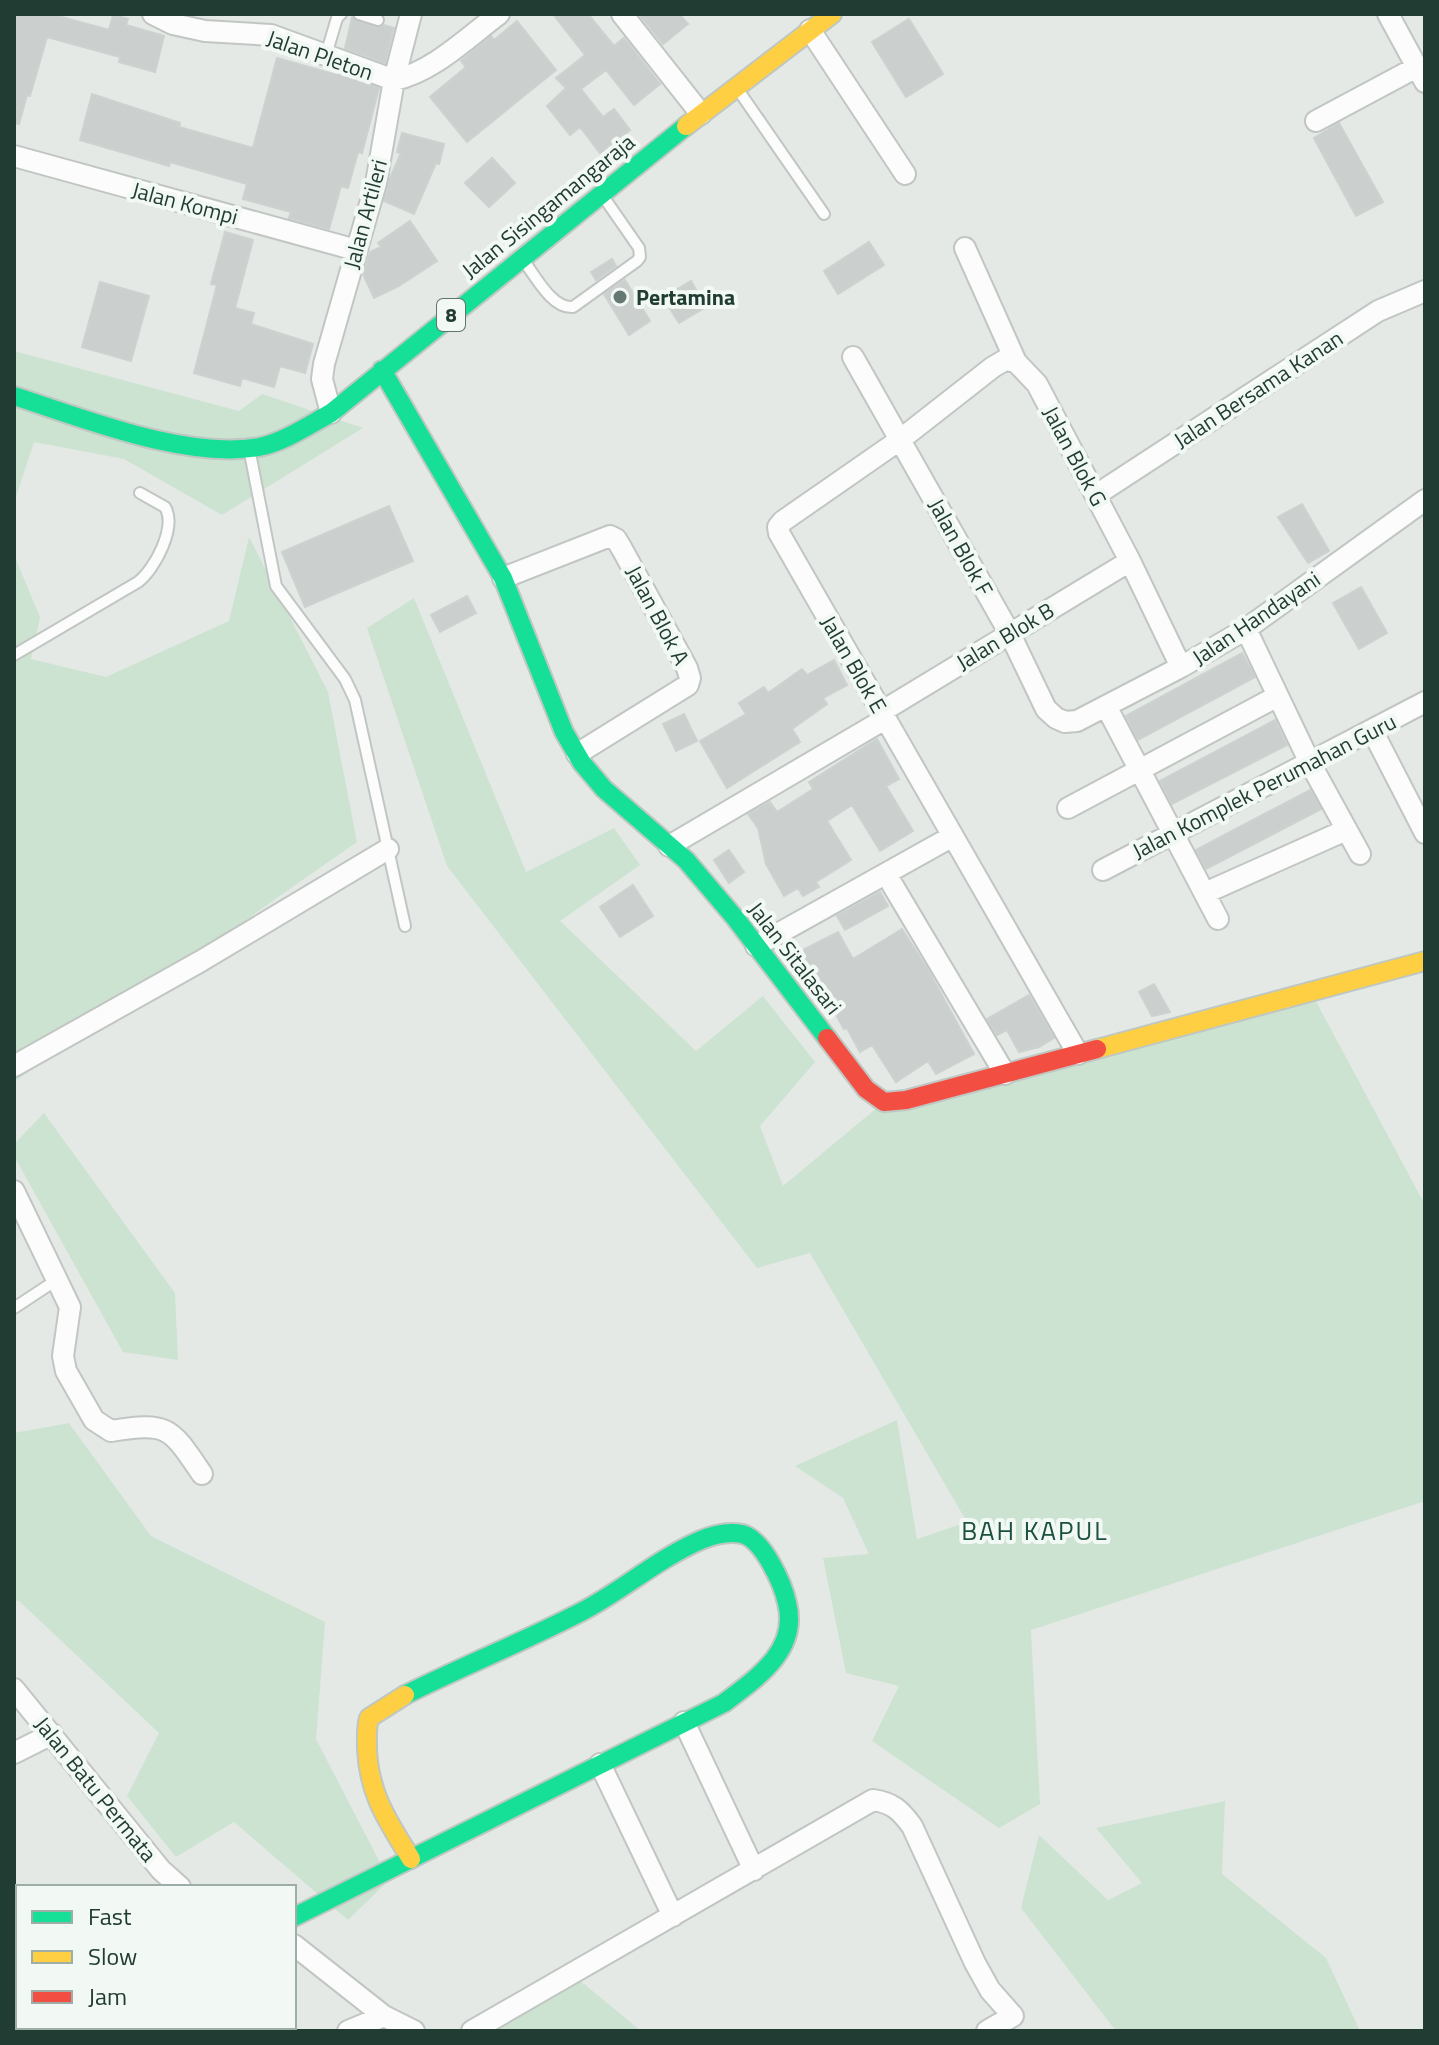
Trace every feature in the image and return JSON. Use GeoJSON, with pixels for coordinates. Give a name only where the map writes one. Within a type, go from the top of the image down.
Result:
{"type":"FeatureCollection","features":[{"type":"Feature","properties":{"kind":"main road","name":"Jalan Sisingamangaraja"},"geometry":{"type":"LineString","coordinates":[[14,396],[139,434],[211,448],[261,447],[331,413],[736,86],[832,14]]}},
{"type":"Feature","properties":{"kind":"main road","name":"Jalan Sitalasari"},"geometry":{"type":"LineString","coordinates":[[382,370],[503,578],[564,732],[577,754],[604,789],[686,860],[866,1089],[884,1102],[906,1100],[1425,961]]}},
{"type":"Feature","properties":{"kind":"main road"},"geometry":{"type":"LineString","coordinates":[[296,1916],[411,1859],[684,1722],[724,1703],[756,1678],[774,1660],[792,1623],[791,1605],[756,1542],[742,1534],[723,1533],[700,1541],[665,1559],[587,1609],[373,1713],[368,1719],[366,1733],[369,1780],[411,1859]]}},
{"type":"Feature","properties":{"kind":"street","name":"Jalan Pleton"},"geometry":{"type":"LineString","coordinates":[[153,14],[173,24],[205,31],[271,35],[394,80]]}},
{"type":"Feature","properties":{"kind":"street","name":"Jalan Artileri"},"geometry":{"type":"LineString","coordinates":[[331,413],[322,379],[324,364],[376,183],[394,80],[411,14]]}},
{"type":"Feature","properties":{"kind":"street"},"geometry":{"type":"LineString","coordinates":[[394,80],[422,69],[499,14]]}},
{"type":"Feature","properties":{"kind":"street"},"geometry":{"type":"LineString","coordinates":[[622,14],[701,114]]}},
{"type":"Feature","properties":{"kind":"street"},"geometry":{"type":"LineString","coordinates":[[1316,121],[1421,74],[1388,14]]}},
{"type":"Feature","properties":{"kind":"street"},"geometry":{"type":"LineString","coordinates":[[810,30],[905,174]]}},
{"type":"Feature","properties":{"kind":"street","name":"Jalan Kompi"},"geometry":{"type":"LineString","coordinates":[[14,156],[356,250]]}},
{"type":"Feature","properties":{"kind":"street","name":"Jalan Blok G"},"geometry":{"type":"LineString","coordinates":[[965,248],[1016,362],[1037,384],[1130,561],[1181,667]]}},
{"type":"Feature","properties":{"kind":"street","name":"Jalan Bersama Kanan"},"geometry":{"type":"LineString","coordinates":[[1096,495],[1378,311],[1425,291]]}},
{"type":"Feature","properties":{"kind":"street","name":"Jalan Blok F"},"geometry":{"type":"LineString","coordinates":[[853,357],[1010,634],[1046,709],[1065,722],[1077,721]]}},
{"type":"Feature","properties":{"kind":"street","name":"Jalan Blok E"},"geometry":{"type":"LineString","coordinates":[[1016,362],[1005,360],[993,367],[901,439],[778,527],[1078,1054]]}},
{"type":"Feature","properties":{"kind":"street","name":"Jalan Handayani"},"geometry":{"type":"LineString","coordinates":[[1077,721],[1246,629],[1425,500]]}},
{"type":"Feature","properties":{"kind":"street","name":"Jalan Blok A"},"geometry":{"type":"LineString","coordinates":[[503,578],[610,536],[622,549],[687,668],[690,678],[688,685],[577,754]]}},
{"type":"Feature","properties":{"kind":"street","name":"Jalan Blok B"},"geometry":{"type":"LineString","coordinates":[[669,846],[1130,561]]}},
{"type":"Feature","properties":{"kind":"street"},"geometry":{"type":"LineString","coordinates":[[1246,629],[1310,763],[1360,854]]}},
{"type":"Feature","properties":{"kind":"street"},"geometry":{"type":"LineString","coordinates":[[1068,808],[1278,696]]}},
{"type":"Feature","properties":{"kind":"street","name":"Jalan Komplek Perumahan Guru"},"geometry":{"type":"LineString","coordinates":[[1103,870],[1425,702]]}},
{"type":"Feature","properties":{"kind":"street"},"geometry":{"type":"LineString","coordinates":[[1106,706],[1218,919]]}},
{"type":"Feature","properties":{"kind":"street"},"geometry":{"type":"LineString","coordinates":[[1372,730],[1425,833]]}},
{"type":"Feature","properties":{"kind":"street"},"geometry":{"type":"LineString","coordinates":[[1205,893],[1346,830]]}},
{"type":"Feature","properties":{"kind":"street"},"geometry":{"type":"LineString","coordinates":[[756,946],[953,836]]}},
{"type":"Feature","properties":{"kind":"street"},"geometry":{"type":"LineString","coordinates":[[14,1066],[201,961],[388,849]]}},
{"type":"Feature","properties":{"kind":"street"},"geometry":{"type":"LineString","coordinates":[[886,874],[1005,1074]]}},
{"type":"Feature","properties":{"kind":"street"},"geometry":{"type":"LineString","coordinates":[[14,1191],[70,1307],[64,1363],[94,1420],[111,1431],[145,1426],[162,1428],[172,1433],[202,1474]]}},
{"type":"Feature","properties":{"kind":"street","name":"Jalan Batu Permata"},"geometry":{"type":"LineString","coordinates":[[14,1689],[161,1870],[178,1885]]}},
{"type":"Feature","properties":{"kind":"street"},"geometry":{"type":"LineString","coordinates":[[684,1722],[754,1870]]}},
{"type":"Feature","properties":{"kind":"street"},"geometry":{"type":"LineString","coordinates":[[14,1753],[52,1734]]}},
{"type":"Feature","properties":{"kind":"street"},"geometry":{"type":"LineString","coordinates":[[600,1764],[673,1916]]}},
{"type":"Feature","properties":{"kind":"street"},"geometry":{"type":"LineString","coordinates":[[472,2031],[873,1800],[888,1802],[900,1810],[912,1826],[975,1963],[990,1990],[1016,2023],[987,2031]]}},
{"type":"Feature","properties":{"kind":"street"},"geometry":{"type":"LineString","coordinates":[[296,1947],[384,2016],[414,2031]]}},
{"type":"Feature","properties":{"kind":"street"},"geometry":{"type":"LineString","coordinates":[[348,2031],[384,2016]]}},
{"type":"Feature","properties":{"kind":"lane"},"geometry":{"type":"LineString","coordinates":[[326,55],[341,14]]}},
{"type":"Feature","properties":{"kind":"lane"},"geometry":{"type":"LineString","coordinates":[[359,14],[378,20]]}},
{"type":"Feature","properties":{"kind":"lane"},"geometry":{"type":"LineString","coordinates":[[736,86],[824,214]]}},
{"type":"Feature","properties":{"kind":"lane"},"geometry":{"type":"LineString","coordinates":[[521,259],[555,301],[567,308],[573,307],[637,261],[639,248],[601,194]]}},
{"type":"Feature","properties":{"kind":"lane"},"geometry":{"type":"LineString","coordinates":[[249,448],[273,577],[282,595],[351,689],[405,926]]}},
{"type":"Feature","properties":{"kind":"lane"},"geometry":{"type":"LineString","coordinates":[[14,655],[150,572],[169,519],[165,507],[140,493]]}},
{"type":"Feature","properties":{"kind":"lane"},"geometry":{"type":"LineString","coordinates":[[14,1308],[58,1279]]}},
{"type":"Feature","properties":{"kind":"green space"},"geometry":{"type":"Polygon","coordinates":[[[14,351],[239,411],[262,394],[363,428],[222,515],[124,459],[34,442],[14,503],[14,351]]]}},
{"type":"Feature","properties":{"kind":"green space"},"geometry":{"type":"Polygon","coordinates":[[[249,537],[328,692],[357,842],[14,1082],[14,555],[40,617],[31,659],[106,677],[229,621],[249,537]]]}},
{"type":"Feature","properties":{"kind":"green space"},"geometry":{"type":"Polygon","coordinates":[[[414,598],[526,872],[614,828],[640,865],[560,921],[696,1051],[763,996],[815,1062],[760,1126],[783,1186],[884,1102],[1311,992],[1425,1205],[1425,1501],[1031,1630],[1040,1804],[999,1828],[872,1741],[899,1686],[846,1673],[823,1558],[869,1554],[843,1498],[795,1466],[897,1420],[917,1539],[967,1522],[810,1253],[757,1268],[447,866],[367,628],[414,598]]]}},
{"type":"Feature","properties":{"kind":"green space"},"geometry":{"type":"Polygon","coordinates":[[[44,1113],[175,1293],[178,1360],[123,1352],[14,1156],[14,1144],[44,1113]]]}},
{"type":"Feature","properties":{"kind":"green space"},"geometry":{"type":"Polygon","coordinates":[[[69,1423],[151,1536],[325,1622],[316,1739],[389,1880],[348,1920],[234,1822],[176,1857],[127,1796],[159,1733],[19,1601],[14,1600],[14,1433],[69,1423]]]}},
{"type":"Feature","properties":{"kind":"green space"},"geometry":{"type":"Polygon","coordinates":[[[1225,1801],[1222,1874],[1326,1958],[1360,2031],[1116,2031],[1021,1908],[1039,1835],[1108,1900],[1142,1883],[1096,1828],[1225,1801]]]}},
{"type":"Feature","properties":{"kind":"green space"},"geometry":{"type":"Polygon","coordinates":[[[572,1974],[641,2031],[472,2031],[572,1974]]]}},
{"type":"Feature","properties":{"kind":"building"},"geometry":{"type":"Polygon","coordinates":[[[14,14],[51,14],[109,30],[113,15],[128,19],[126,25],[164,36],[155,72],[119,62],[120,57],[47,37],[30,96],[27,95],[19,124],[14,123],[14,14]]]}},
{"type":"Feature","properties":{"kind":"building"},"geometry":{"type":"Polygon","coordinates":[[[553,14],[588,14],[614,46],[624,38],[660,84],[634,105],[606,70],[581,89],[603,117],[614,109],[630,130],[600,153],[580,127],[570,135],[547,106],[566,88],[556,78],[585,55],[553,14]]]}},
{"type":"Feature","properties":{"kind":"building"},"geometry":{"type":"Polygon","coordinates":[[[639,14],[679,14],[688,24],[663,44],[639,14]]]}},
{"type":"Feature","properties":{"kind":"building"},"geometry":{"type":"Polygon","coordinates":[[[352,18],[376,28],[384,25],[394,28],[385,63],[345,48],[352,18]]]}},
{"type":"Feature","properties":{"kind":"building"},"geometry":{"type":"Polygon","coordinates":[[[909,19],[943,74],[906,97],[872,42],[909,19]]]}},
{"type":"Feature","properties":{"kind":"building"},"geometry":{"type":"Polygon","coordinates":[[[517,21],[556,70],[467,142],[430,97],[466,67],[461,61],[491,36],[494,40],[517,21]]]}},
{"type":"Feature","properties":{"kind":"building"},"geometry":{"type":"Polygon","coordinates":[[[277,58],[338,73],[379,88],[362,153],[358,152],[348,188],[341,186],[329,229],[289,218],[291,212],[243,199],[247,184],[170,162],[169,166],[80,140],[92,94],[180,123],[179,127],[253,148],[277,58]]]}},
{"type":"Feature","properties":{"kind":"building"},"geometry":{"type":"Polygon","coordinates":[[[1339,123],[1383,202],[1356,216],[1314,138],[1339,123]]]}},
{"type":"Feature","properties":{"kind":"building"},"geometry":{"type":"Polygon","coordinates":[[[402,133],[444,144],[439,164],[436,163],[414,214],[384,201],[401,153],[397,152],[402,133]]]}},
{"type":"Feature","properties":{"kind":"building"},"geometry":{"type":"Polygon","coordinates":[[[492,158],[515,183],[489,207],[465,183],[492,158]]]}},
{"type":"Feature","properties":{"kind":"building"},"geometry":{"type":"Polygon","coordinates":[[[410,221],[437,261],[374,298],[363,274],[370,252],[381,247],[378,243],[410,221]]]}},
{"type":"Feature","properties":{"kind":"building"},"geometry":{"type":"Polygon","coordinates":[[[225,232],[253,240],[235,308],[254,313],[251,324],[313,344],[305,373],[280,366],[274,387],[242,378],[240,386],[194,373],[217,285],[211,284],[225,232]]]}},
{"type":"Feature","properties":{"kind":"building"},"geometry":{"type":"Polygon","coordinates":[[[869,242],[884,265],[838,294],[824,271],[869,242]]]}},
{"type":"Feature","properties":{"kind":"building"},"geometry":{"type":"Polygon","coordinates":[[[612,259],[616,266],[596,280],[591,272],[612,259]]]}},
{"type":"Feature","properties":{"kind":"building","name":"Pertamina"},"geometry":{"type":"Polygon","coordinates":[[[625,280],[650,321],[629,335],[604,294],[625,280]]]}},
{"type":"Feature","properties":{"kind":"building"},"geometry":{"type":"Polygon","coordinates":[[[691,281],[706,307],[679,323],[669,307],[681,300],[676,290],[691,281]]]}},
{"type":"Feature","properties":{"kind":"building"},"geometry":{"type":"Polygon","coordinates":[[[100,282],[149,296],[131,361],[82,347],[100,282]]]}},
{"type":"Feature","properties":{"kind":"building"},"geometry":{"type":"Polygon","coordinates":[[[1302,504],[1329,551],[1308,563],[1278,517],[1302,504]]]}},
{"type":"Feature","properties":{"kind":"building"},"geometry":{"type":"Polygon","coordinates":[[[389,506],[413,561],[305,607],[282,552],[389,506]]]}},
{"type":"Feature","properties":{"kind":"building"},"geometry":{"type":"Polygon","coordinates":[[[1361,587],[1387,633],[1359,649],[1333,603],[1361,587]]]}},
{"type":"Feature","properties":{"kind":"building"},"geometry":{"type":"Polygon","coordinates":[[[467,596],[476,613],[440,632],[431,615],[467,596]]]}},
{"type":"Feature","properties":{"kind":"building"},"geometry":{"type":"Polygon","coordinates":[[[1242,653],[1255,677],[1138,740],[1126,716],[1242,653]]]}},
{"type":"Feature","properties":{"kind":"building"},"geometry":{"type":"Polygon","coordinates":[[[834,660],[847,685],[823,698],[827,704],[792,729],[800,742],[727,788],[700,741],[746,714],[739,703],[764,687],[768,693],[802,669],[807,675],[834,660]]]}},
{"type":"Feature","properties":{"kind":"building"},"geometry":{"type":"Polygon","coordinates":[[[684,714],[697,741],[676,751],[663,724],[684,714]]]}},
{"type":"Feature","properties":{"kind":"building"},"geometry":{"type":"Polygon","coordinates":[[[1275,720],[1287,745],[1172,804],[1160,781],[1275,720]]]}},
{"type":"Feature","properties":{"kind":"building"},"geometry":{"type":"Polygon","coordinates":[[[877,739],[899,779],[886,786],[913,831],[880,851],[852,805],[827,821],[851,860],[816,882],[819,887],[803,896],[798,888],[784,896],[766,864],[758,828],[748,814],[770,802],[777,812],[813,789],[809,782],[877,739]]]}},
{"type":"Feature","properties":{"kind":"building"},"geometry":{"type":"Polygon","coordinates":[[[1310,790],[1321,809],[1206,869],[1196,850],[1310,790]]]}},
{"type":"Feature","properties":{"kind":"building"},"geometry":{"type":"Polygon","coordinates":[[[729,850],[744,872],[729,883],[714,860],[729,850]]]}},
{"type":"Feature","properties":{"kind":"building"},"geometry":{"type":"Polygon","coordinates":[[[633,885],[653,916],[620,937],[600,907],[633,885]]]}},
{"type":"Feature","properties":{"kind":"building"},"geometry":{"type":"Polygon","coordinates":[[[880,892],[888,906],[845,930],[837,916],[880,892]]]}},
{"type":"Feature","properties":{"kind":"building"},"geometry":{"type":"Polygon","coordinates":[[[902,929],[974,1054],[936,1074],[928,1061],[896,1082],[872,1045],[860,1052],[827,999],[823,1001],[797,953],[838,932],[853,959],[902,929]]]}},
{"type":"Feature","properties":{"kind":"building"},"geometry":{"type":"Polygon","coordinates":[[[1154,984],[1170,1012],[1152,1016],[1139,992],[1154,984]]]}},
{"type":"Feature","properties":{"kind":"building"},"geometry":{"type":"Polygon","coordinates":[[[1029,995],[1054,1038],[1039,1047],[1019,1052],[1007,1030],[997,1035],[987,1019],[1029,995]]]}},
{"type":"Feature","properties":{"kind":"traffic: fast"},"geometry":{"type":"LineString","coordinates":[[14,396],[135,435],[200,448],[259,447],[278,441],[331,413],[686,126]]}},
{"type":"Feature","properties":{"kind":"traffic: fast"},"geometry":{"type":"LineString","coordinates":[[382,370],[503,578],[564,732],[582,763],[604,789],[686,860],[736,919],[827,1038]]}},
{"type":"Feature","properties":{"kind":"traffic: fast"},"geometry":{"type":"LineString","coordinates":[[296,1916],[724,1703],[762,1673],[781,1649],[789,1620],[787,1603],[777,1574],[757,1544],[742,1534],[716,1535],[669,1556],[581,1612],[405,1695]]}},
{"type":"Feature","properties":{"kind":"traffic: slow"},"geometry":{"type":"LineString","coordinates":[[686,126],[832,14]]}},
{"type":"Feature","properties":{"kind":"traffic: slow"},"geometry":{"type":"LineString","coordinates":[[1097,1049],[1425,961]]}},
{"type":"Feature","properties":{"kind":"traffic: slow"},"geometry":{"type":"LineString","coordinates":[[405,1695],[369,1718],[367,1749],[376,1794],[387,1820],[411,1859]]}},
{"type":"Feature","properties":{"kind":"traffic: jam"},"geometry":{"type":"LineString","coordinates":[[827,1038],[866,1089],[884,1102],[906,1100],[1097,1049]]}},
{"type":"Feature","properties":{"kind":"place","name":"Pertamina"},"geometry":{"type":"Point","coordinates":[620,297]}},
{"type":"Feature","properties":{"kind":"district","name":"BAH KAPUL"},"geometry":{"type":"Point","coordinates":[1035,1531]}}]}
